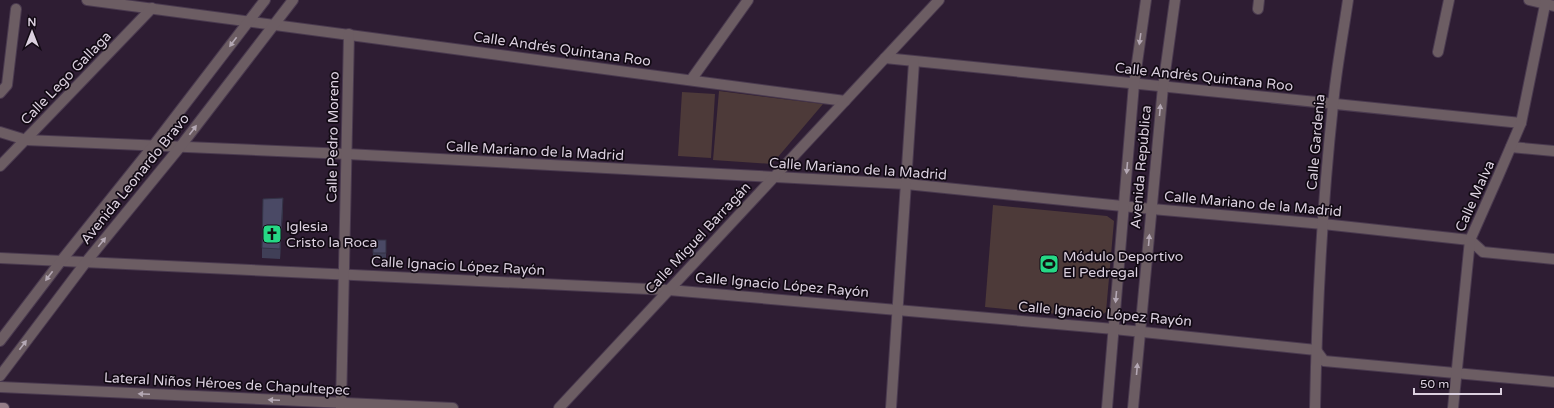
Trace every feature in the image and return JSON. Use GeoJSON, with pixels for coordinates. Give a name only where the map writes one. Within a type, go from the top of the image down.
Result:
{"type":"FeatureCollection","features":[{"type":"Feature","properties":{"kind":"street","name":"Calle Andrés Quintana Roo"},"geometry":{"type":"LineString","coordinates":[[86,0],[845,101]]}},
{"type":"Feature","properties":{"kind":"street","name":"Avenida Leonardo Bravo"},"geometry":{"type":"LineString","coordinates":[[0,341],[265,0]]}},
{"type":"Feature","properties":{"kind":"street","name":"Avenida Leonardo Bravo"},"geometry":{"type":"LineString","coordinates":[[0,376],[86,262],[180,147],[293,0]]}},
{"type":"Feature","properties":{"kind":"street"},"geometry":{"type":"LineString","coordinates":[[691,80],[748,0]]}},
{"type":"Feature","properties":{"kind":"street","name":"Calle Miguel Barragán"},"geometry":{"type":"LineString","coordinates":[[559,408],[939,0]]}},
{"type":"Feature","properties":{"kind":"street","name":"Avenida República"},"geometry":{"type":"LineString","coordinates":[[1107,408],[1134,84],[1146,0]]}},
{"type":"Feature","properties":{"kind":"street","name":"Avenida República"},"geometry":{"type":"LineString","coordinates":[[1134,408],[1163,87],[1175,0]]}},
{"type":"Feature","properties":{"kind":"street","name":"Calle Gardenia"},"geometry":{"type":"LineString","coordinates":[[1315,408],[1316,350],[1323,224],[1333,104],[1348,0]]}},
{"type":"Feature","properties":{"kind":"street"},"geometry":{"type":"LineString","coordinates":[[1438,52],[1449,0]]}},
{"type":"Feature","properties":{"kind":"street"},"geometry":{"type":"LineString","coordinates":[[1529,0],[1548,3]]}},
{"type":"Feature","properties":{"kind":"street","name":"Calle Malva"},"geometry":{"type":"LineString","coordinates":[[1453,408],[1470,240],[1521,123],[1548,3]]}},
{"type":"Feature","properties":{"kind":"street","name":"Calle Lego Gallaga"},"geometry":{"type":"LineString","coordinates":[[0,166],[152,8]]}},
{"type":"Feature","properties":{"kind":"street"},"geometry":{"type":"LineString","coordinates":[[0,93],[7,85],[16,9]]}},
{"type":"Feature","properties":{"kind":"street","name":"Calle Pedro Moreno"},"geometry":{"type":"LineString","coordinates":[[341,406],[349,34]]}},
{"type":"Feature","properties":{"kind":"street","name":"Calle Andrés Quintana Roo"},"geometry":{"type":"LineString","coordinates":[[885,58],[1521,123]]}},
{"type":"Feature","properties":{"kind":"street"},"geometry":{"type":"LineString","coordinates":[[891,408],[914,62]]}},
{"type":"Feature","properties":{"kind":"street","name":"Calle Mariano de la Madrid"},"geometry":{"type":"LineString","coordinates":[[0,132],[26,140],[347,154],[906,184],[1152,209],[1323,224],[1470,240]]}},
{"type":"Feature","properties":{"kind":"street"},"geometry":{"type":"LineString","coordinates":[[1511,147],[1554,151]]}},
{"type":"Feature","properties":{"kind":"street"},"geometry":{"type":"LineString","coordinates":[[1470,240],[1483,252],[1554,258]]}},
{"type":"Feature","properties":{"kind":"street","name":"Calle Ignacio López Rayón"},"geometry":{"type":"LineString","coordinates":[[0,258],[669,290],[1140,331],[1316,350]]}},
{"type":"Feature","properties":{"kind":"street"},"geometry":{"type":"LineString","coordinates":[[1316,350],[1324,361],[1554,382]]}},
{"type":"Feature","properties":{"kind":"street","name":"Lateral Niños Héroes de Chapultepec"},"geometry":{"type":"LineString","coordinates":[[0,387],[341,406],[453,408]]}},
{"type":"Feature","properties":{"kind":"shaded area"},"geometry":{"type":"Polygon","coordinates":[[[719,91],[823,104],[772,164],[713,160],[719,91]]]}},
{"type":"Feature","properties":{"kind":"shaded area"},"geometry":{"type":"Polygon","coordinates":[[[682,92],[715,94],[711,158],[678,156],[682,92]]]}},
{"type":"Feature","properties":{"kind":"shaded area","name":"Módulo Deportivo El Pedregal"},"geometry":{"type":"Polygon","coordinates":[[[993,205],[1107,216],[1114,221],[1106,312],[1098,318],[985,307],[993,205]]]}},
{"type":"Feature","properties":{"kind":"building","name":"Iglesia Cristo la Roca"},"geometry":{"type":"Polygon","coordinates":[[[283,198],[280,249],[262,248],[263,199],[283,198]]]}},
{"type":"Feature","properties":{"kind":"building"},"geometry":{"type":"Polygon","coordinates":[[[373,240],[386,240],[386,253],[373,253],[373,240]]]}},
{"type":"Feature","properties":{"kind":"place","name":"Iglesia Cristo la Roca"},"geometry":{"type":"Point","coordinates":[272,234]}},
{"type":"Feature","properties":{"kind":"place","name":"Módulo Deportivo El Pedregal"},"geometry":{"type":"Point","coordinates":[1049,264]}}]}
